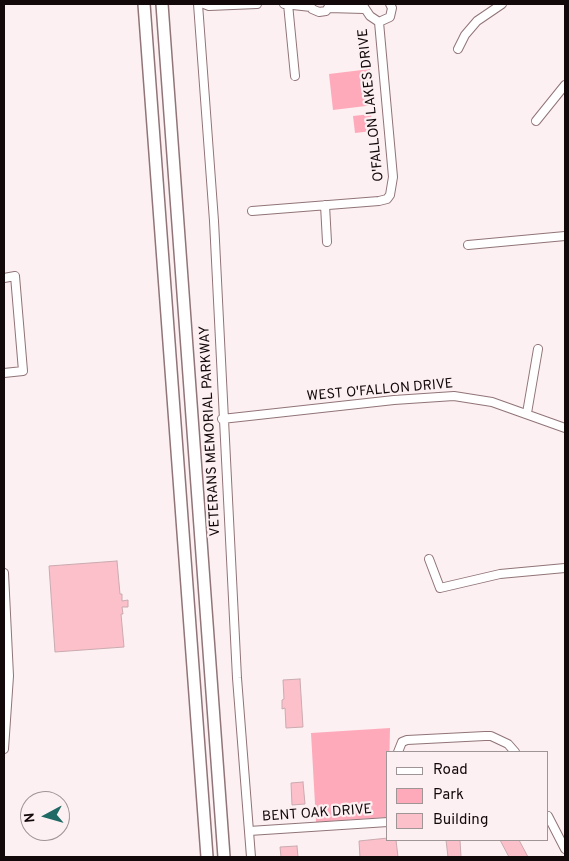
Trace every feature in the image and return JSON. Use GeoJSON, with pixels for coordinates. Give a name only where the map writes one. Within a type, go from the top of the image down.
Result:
{"type":"FeatureCollection","features":[{"type":"Feature","properties":{"kind":"highway"},"geometry":{"type":"LineString","coordinates":[[144,4],[206,857]]}},
{"type":"Feature","properties":{"kind":"highway"},"geometry":{"type":"LineString","coordinates":[[162,4],[224,857]]}},
{"type":"Feature","properties":{"kind":"street","name":"VETERANS MEMORIAL PARKWAY"},"geometry":{"type":"LineString","coordinates":[[198,4],[214,221],[222,419],[237,678],[251,857]]}},
{"type":"Feature","properties":{"kind":"street"},"geometry":{"type":"LineString","coordinates":[[204,4],[209,6],[257,4]]}},
{"type":"Feature","properties":{"kind":"street","name":"O'FALLON LAKES DRIVE"},"geometry":{"type":"LineString","coordinates":[[252,211],[379,201],[387,199],[390,195],[393,177],[379,22],[363,6],[330,6],[319,12],[310,6],[284,4]]}},
{"type":"Feature","properties":{"kind":"street"},"geometry":{"type":"LineString","coordinates":[[288,4],[295,76]]}},
{"type":"Feature","properties":{"kind":"street"},"geometry":{"type":"LineString","coordinates":[[379,22],[390,17],[392,8],[390,4]]}},
{"type":"Feature","properties":{"kind":"street"},"geometry":{"type":"LineString","coordinates":[[458,49],[465,35],[477,21],[502,4]]}},
{"type":"Feature","properties":{"kind":"street"},"geometry":{"type":"LineString","coordinates":[[536,121],[565,85]]}},
{"type":"Feature","properties":{"kind":"street"},"geometry":{"type":"LineString","coordinates":[[324,205],[327,242]]}},
{"type":"Feature","properties":{"kind":"street"},"geometry":{"type":"LineString","coordinates":[[468,245],[565,236]]}},
{"type":"Feature","properties":{"kind":"street"},"geometry":{"type":"LineString","coordinates":[[4,278],[14,276],[23,371],[4,373]]}},
{"type":"Feature","properties":{"kind":"street"},"geometry":{"type":"LineString","coordinates":[[527,413],[538,349]]}},
{"type":"Feature","properties":{"kind":"street","name":"WEST O'FALLON DRIVE"},"geometry":{"type":"LineString","coordinates":[[222,419],[394,400],[454,396],[492,402],[565,428]]}},
{"type":"Feature","properties":{"kind":"street"},"geometry":{"type":"LineString","coordinates":[[429,559],[440,588],[500,574],[565,568]]}},
{"type":"Feature","properties":{"kind":"street"},"geometry":{"type":"LineString","coordinates":[[4,574],[9,676],[4,749]]}},
{"type":"Feature","properties":{"kind":"street"},"geometry":{"type":"LineString","coordinates":[[398,751],[402,742],[407,740],[485,736],[508,744],[514,751]]}},
{"type":"Feature","properties":{"kind":"street"},"geometry":{"type":"LineString","coordinates":[[549,818],[565,849]]}},
{"type":"Feature","properties":{"kind":"street","name":"BENT OAK DRIVE"},"geometry":{"type":"LineString","coordinates":[[249,831],[386,822]]}},
{"type":"Feature","properties":{"kind":"green space"},"geometry":{"type":"Polygon","coordinates":[[[370,69],[374,105],[333,110],[329,74],[370,69]]]}},
{"type":"Feature","properties":{"kind":"green space"},"geometry":{"type":"Polygon","coordinates":[[[371,114],[373,131],[355,133],[353,116],[371,114]]]}},
{"type":"Feature","properties":{"kind":"green space"},"geometry":{"type":"Polygon","coordinates":[[[390,728],[389,751],[386,751],[386,817],[316,822],[311,733],[390,728]]]}},
{"type":"Feature","properties":{"kind":"building"},"geometry":{"type":"Polygon","coordinates":[[[117,561],[120,594],[122,594],[122,601],[128,600],[128,607],[122,607],[123,614],[121,614],[124,647],[55,652],[49,566],[117,561]]]}},
{"type":"Feature","properties":{"kind":"building"},"geometry":{"type":"Polygon","coordinates":[[[300,679],[303,727],[286,728],[285,708],[282,709],[282,700],[284,699],[283,680],[300,679]]]}},
{"type":"Feature","properties":{"kind":"building"},"geometry":{"type":"Polygon","coordinates":[[[303,782],[305,804],[292,805],[291,783],[303,782]]]}},
{"type":"Feature","properties":{"kind":"building"},"geometry":{"type":"Polygon","coordinates":[[[386,838],[386,841],[396,841],[398,857],[360,857],[359,841],[386,838]]]}},
{"type":"Feature","properties":{"kind":"building"},"geometry":{"type":"Polygon","coordinates":[[[446,841],[460,841],[461,857],[448,857],[446,841]]]}},
{"type":"Feature","properties":{"kind":"building"},"geometry":{"type":"Polygon","coordinates":[[[501,841],[520,841],[528,857],[509,857],[501,841]]]}},
{"type":"Feature","properties":{"kind":"building"},"geometry":{"type":"Polygon","coordinates":[[[297,846],[298,857],[281,857],[280,847],[297,846]]]}}]}
